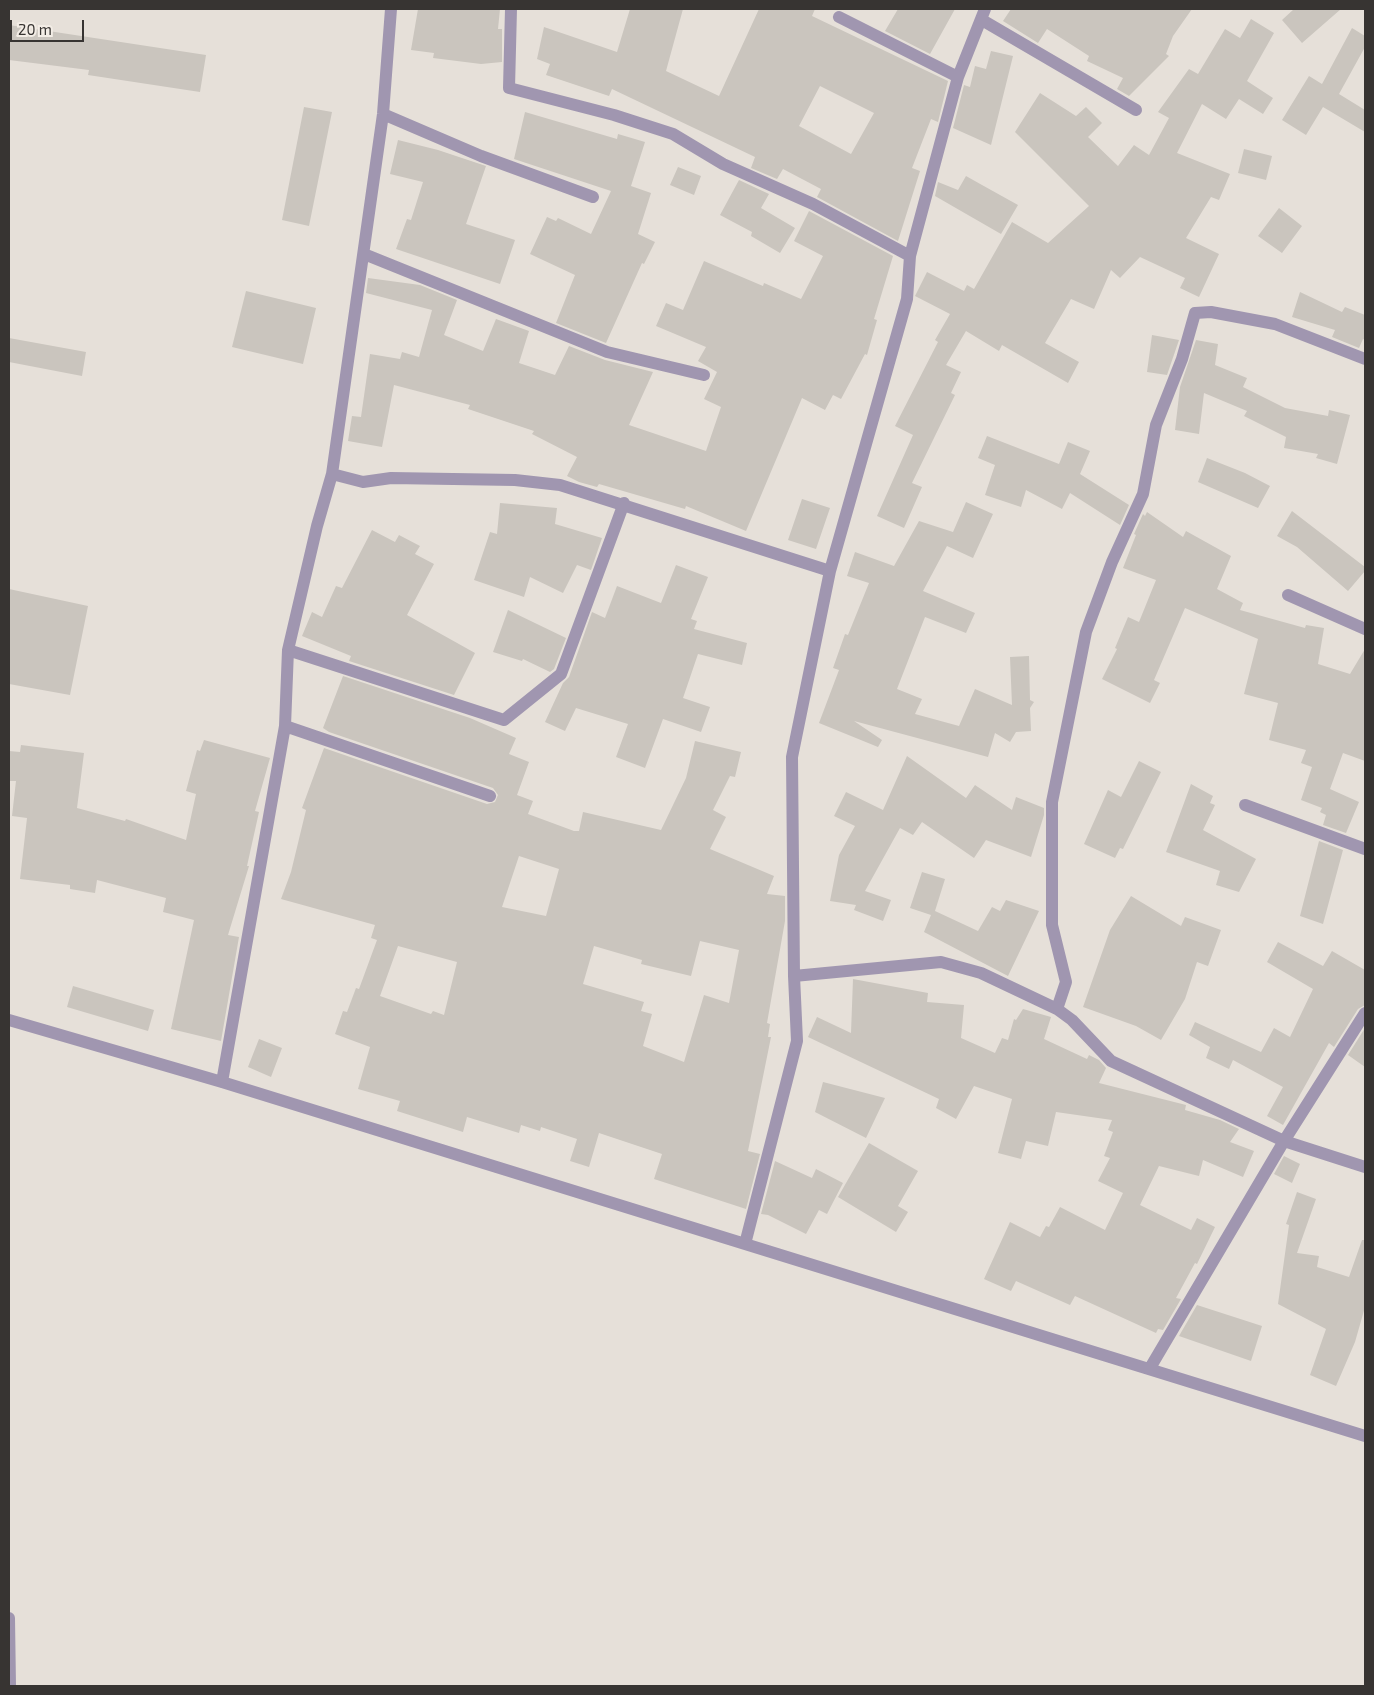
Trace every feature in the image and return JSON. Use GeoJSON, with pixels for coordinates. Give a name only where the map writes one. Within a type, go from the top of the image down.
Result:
{"type":"FeatureCollection","features":[{"type":"Feature","properties":{"kind":"street"},"geometry":{"type":"LineString","coordinates":[[222,1082],[285,726],[288,650],[317,526],[332,474],[383,114],[391,9]]}},
{"type":"Feature","properties":{"kind":"street"},"geometry":{"type":"LineString","coordinates":[[512,9],[509,88],[614,115],[673,134],[723,164],[813,204],[910,256]]}},
{"type":"Feature","properties":{"kind":"street"},"geometry":{"type":"LineString","coordinates":[[745,1244],[797,1041],[794,976],[792,757],[830,571],[907,299],[910,256],[958,77],[983,14],[1136,110]]}},
{"type":"Feature","properties":{"kind":"street"},"geometry":{"type":"LineString","coordinates":[[839,16],[958,77]]}},
{"type":"Feature","properties":{"kind":"street"},"geometry":{"type":"LineString","coordinates":[[383,114],[481,156],[593,197]]}},
{"type":"Feature","properties":{"kind":"street"},"geometry":{"type":"LineString","coordinates":[[364,254],[607,352],[704,375]]}},
{"type":"Feature","properties":{"kind":"street"},"geometry":{"type":"LineString","coordinates":[[1057,1009],[1066,982],[1052,925],[1054,793],[1086,632],[1112,562],[1143,494],[1156,425],[1182,359],[1195,313],[1211,312],[1275,324],[1365,359]]}},
{"type":"Feature","properties":{"kind":"street"},"geometry":{"type":"LineString","coordinates":[[332,474],[363,482],[391,478],[516,480],[560,485],[624,503],[830,571]]}},
{"type":"Feature","properties":{"kind":"street"},"geometry":{"type":"LineString","coordinates":[[288,650],[504,720],[560,674],[624,503]]}},
{"type":"Feature","properties":{"kind":"street"},"geometry":{"type":"LineString","coordinates":[[1288,595],[1365,629]]}},
{"type":"Feature","properties":{"kind":"street"},"geometry":{"type":"LineString","coordinates":[[285,726],[490,796]]}},
{"type":"Feature","properties":{"kind":"street"},"geometry":{"type":"LineString","coordinates":[[1245,805],[1365,849]]}},
{"type":"Feature","properties":{"kind":"street"},"geometry":{"type":"LineString","coordinates":[[794,976],[941,962],[981,972],[1057,1009],[1072,1020],[1111,1061],[1284,1140],[1365,1167]]}},
{"type":"Feature","properties":{"kind":"street"},"geometry":{"type":"LineString","coordinates":[[1150,1368],[1284,1140],[1365,1013]]}},
{"type":"Feature","properties":{"kind":"street"},"geometry":{"type":"LineString","coordinates":[[9,1020],[222,1082],[1365,1436]]}},
{"type":"Feature","properties":{"kind":"street"},"geometry":{"type":"LineString","coordinates":[[9,1618],[10,1686]]}},
{"type":"Feature","properties":{"kind":"building"},"geometry":{"type":"Polygon","coordinates":[[[418,9],[500,9],[498,29],[502,29],[502,62],[481,64],[433,58],[434,53],[411,50],[418,9]]]}},
{"type":"Feature","properties":{"kind":"building"},"geometry":{"type":"Polygon","coordinates":[[[630,9],[683,9],[666,71],[719,96],[759,9],[815,9],[812,16],[948,81],[938,122],[931,119],[912,168],[920,171],[898,241],[817,197],[821,189],[783,169],[777,179],[751,168],[755,157],[612,89],[609,96],[546,75],[550,64],[537,59],[544,27],[617,52],[630,9]],[[820,86],[799,126],[851,154],[874,113],[820,86]]]}},
{"type":"Feature","properties":{"kind":"building"},"geometry":{"type":"Polygon","coordinates":[[[898,9],[955,9],[930,54],[885,31],[898,9]]]}},
{"type":"Feature","properties":{"kind":"building"},"geometry":{"type":"Polygon","coordinates":[[[1011,9],[1192,9],[1173,36],[1166,54],[1169,56],[1129,96],[1117,89],[1123,78],[1087,61],[1089,56],[1047,29],[1038,43],[1003,21],[1011,9]]]}},
{"type":"Feature","properties":{"kind":"building"},"geometry":{"type":"Polygon","coordinates":[[[1294,9],[1341,9],[1302,43],[1282,20],[1294,9]]]}},
{"type":"Feature","properties":{"kind":"building"},"geometry":{"type":"Polygon","coordinates":[[[1251,19],[1274,33],[1247,81],[1273,98],[1263,114],[1239,99],[1226,119],[1202,104],[1177,153],[1230,174],[1219,200],[1211,197],[1186,238],[1219,254],[1199,297],[1180,288],[1185,278],[1140,257],[1120,278],[1111,270],[1094,309],[1071,299],[1045,343],[1079,362],[1068,383],[1002,345],[999,351],[966,331],[946,365],[961,372],[951,393],[955,395],[912,483],[922,487],[904,528],[877,516],[913,435],[895,426],[938,342],[935,340],[950,314],[915,296],[927,272],[964,291],[967,285],[974,289],[1012,222],[1048,243],[1089,206],[1015,132],[1040,93],[1076,116],[1086,107],[1102,123],[1088,137],[1118,166],[1134,145],[1149,155],[1169,118],[1158,112],[1189,69],[1198,74],[1225,29],[1240,38],[1251,19]]]}},
{"type":"Feature","properties":{"kind":"building"},"geometry":{"type":"Polygon","coordinates":[[[9,25],[206,55],[200,92],[88,75],[89,70],[9,60],[9,25]]]}},
{"type":"Feature","properties":{"kind":"building"},"geometry":{"type":"Polygon","coordinates":[[[1352,28],[1365,36],[1365,47],[1339,94],[1365,110],[1365,132],[1323,107],[1306,135],[1282,120],[1309,76],[1322,84],[1352,28]]]}},
{"type":"Feature","properties":{"kind":"building"},"geometry":{"type":"Polygon","coordinates":[[[991,51],[1013,56],[991,145],[953,128],[964,85],[970,87],[975,66],[986,69],[991,51]]]}},
{"type":"Feature","properties":{"kind":"building"},"geometry":{"type":"Polygon","coordinates":[[[304,107],[332,112],[309,226],[282,220],[304,107]]]}},
{"type":"Feature","properties":{"kind":"building"},"geometry":{"type":"Polygon","coordinates":[[[525,112],[617,139],[618,134],[645,142],[631,186],[651,193],[638,234],[655,242],[644,264],[642,263],[606,343],[556,323],[575,275],[530,254],[547,217],[556,221],[558,218],[591,234],[611,191],[514,159],[525,112]]]}},
{"type":"Feature","properties":{"kind":"building"},"geometry":{"type":"Polygon","coordinates":[[[398,140],[438,150],[486,166],[466,224],[515,240],[500,284],[396,249],[407,219],[411,220],[423,182],[390,174],[398,140]]]}},
{"type":"Feature","properties":{"kind":"building"},"geometry":{"type":"Polygon","coordinates":[[[1244,149],[1272,156],[1266,180],[1238,173],[1244,149]]]}},
{"type":"Feature","properties":{"kind":"building"},"geometry":{"type":"Polygon","coordinates":[[[678,167],[701,176],[694,195],[670,185],[678,167]]]}},
{"type":"Feature","properties":{"kind":"building"},"geometry":{"type":"Polygon","coordinates":[[[966,176],[1018,205],[1001,234],[935,196],[938,182],[958,190],[966,176]]]}},
{"type":"Feature","properties":{"kind":"building"},"geometry":{"type":"Polygon","coordinates":[[[739,180],[769,194],[761,208],[795,228],[780,253],[751,236],[752,232],[720,215],[739,180]]]}},
{"type":"Feature","properties":{"kind":"building"},"geometry":{"type":"Polygon","coordinates":[[[1279,208],[1302,226],[1282,253],[1258,236],[1279,208]]]}},
{"type":"Feature","properties":{"kind":"building"},"geometry":{"type":"Polygon","coordinates":[[[809,211],[893,256],[874,319],[877,320],[867,355],[865,354],[841,399],[833,395],[825,410],[802,398],[746,531],[686,506],[685,509],[599,484],[597,487],[579,482],[567,476],[577,457],[532,434],[534,431],[468,409],[470,405],[394,385],[382,447],[348,441],[352,416],[361,417],[370,354],[400,359],[402,352],[419,357],[432,310],[366,293],[368,278],[420,285],[457,300],[444,335],[483,351],[496,319],[529,331],[519,363],[555,375],[569,346],[605,360],[653,372],[629,425],[706,451],[721,407],[704,399],[717,372],[698,361],[706,347],[656,326],[666,303],[683,310],[704,261],[763,286],[764,283],[801,299],[823,256],[794,241],[809,211]]]}},
{"type":"Feature","properties":{"kind":"building"},"geometry":{"type":"Polygon","coordinates":[[[246,291],[316,308],[303,364],[232,347],[246,291]]]}},
{"type":"Feature","properties":{"kind":"building"},"geometry":{"type":"Polygon","coordinates":[[[1300,292],[1342,312],[1345,307],[1365,315],[1365,340],[1363,339],[1359,348],[1332,337],[1335,330],[1292,317],[1300,292]]]}},
{"type":"Feature","properties":{"kind":"building"},"geometry":{"type":"Polygon","coordinates":[[[1152,335],[1179,340],[1167,375],[1147,372],[1152,335]]]}},
{"type":"Feature","properties":{"kind":"building"},"geometry":{"type":"Polygon","coordinates":[[[9,338],[86,352],[82,376],[9,362],[9,338]]]}},
{"type":"Feature","properties":{"kind":"building"},"geometry":{"type":"Polygon","coordinates":[[[1196,340],[1218,344],[1215,365],[1247,378],[1243,387],[1285,408],[1328,416],[1329,410],[1350,415],[1337,464],[1316,458],[1318,454],[1284,448],[1286,437],[1244,416],[1247,411],[1204,393],[1199,434],[1175,430],[1180,387],[1196,340]]]}},
{"type":"Feature","properties":{"kind":"building"},"geometry":{"type":"Polygon","coordinates":[[[987,436],[1059,464],[1068,442],[1090,451],[1080,474],[1129,505],[1120,525],[1070,493],[1062,509],[1026,490],[1021,507],[985,495],[995,465],[978,458],[987,436]]]}},
{"type":"Feature","properties":{"kind":"building"},"geometry":{"type":"Polygon","coordinates":[[[1207,458],[1245,473],[1270,486],[1258,508],[1198,482],[1207,458]]]}},
{"type":"Feature","properties":{"kind":"building"},"geometry":{"type":"Polygon","coordinates":[[[802,499],[830,508],[816,549],[788,540],[802,499]]]}},
{"type":"Feature","properties":{"kind":"building"},"geometry":{"type":"Polygon","coordinates":[[[966,502],[993,514],[973,558],[947,546],[923,591],[975,613],[966,633],[925,617],[897,689],[922,699],[915,714],[959,726],[975,689],[1012,705],[1010,657],[1029,656],[1030,700],[1034,702],[1030,708],[1031,731],[1016,732],[1010,742],[995,733],[988,757],[854,721],[882,740],[878,747],[819,723],[839,670],[833,668],[845,634],[848,635],[869,583],[847,576],[855,552],[894,566],[919,521],[953,532],[966,502]]]}},
{"type":"Feature","properties":{"kind":"building"},"geometry":{"type":"Polygon","coordinates":[[[500,503],[557,508],[555,524],[602,538],[591,570],[577,565],[563,593],[530,577],[524,597],[474,580],[490,532],[497,534],[500,503]]]}},
{"type":"Feature","properties":{"kind":"building"},"geometry":{"type":"Polygon","coordinates":[[[1292,511],[1365,567],[1365,571],[1348,591],[1297,547],[1277,536],[1292,511]]]}},
{"type":"Feature","properties":{"kind":"building"},"geometry":{"type":"Polygon","coordinates":[[[1147,512],[1183,537],[1186,531],[1231,556],[1217,589],[1243,603],[1240,610],[1305,628],[1306,625],[1324,628],[1318,664],[1350,674],[1365,649],[1365,761],[1343,753],[1330,789],[1359,802],[1346,833],[1323,825],[1326,815],[1320,812],[1322,808],[1301,800],[1312,767],[1301,763],[1306,750],[1269,740],[1278,703],[1244,694],[1258,639],[1185,608],[1154,680],[1160,683],[1150,703],[1102,679],[1117,649],[1115,648],[1128,617],[1139,622],[1156,580],[1123,568],[1136,535],[1134,534],[1143,514],[1145,516],[1147,512]]]}},
{"type":"Feature","properties":{"kind":"building"},"geometry":{"type":"Polygon","coordinates":[[[372,530],[395,542],[399,535],[420,546],[415,554],[434,564],[407,615],[475,653],[454,695],[349,661],[351,656],[302,636],[312,612],[322,617],[336,586],[342,588],[372,530]]]}},
{"type":"Feature","properties":{"kind":"building"},"geometry":{"type":"Polygon","coordinates":[[[676,565],[708,577],[691,619],[697,621],[694,629],[747,643],[742,665],[698,654],[683,698],[710,707],[701,732],[663,719],[645,768],[616,757],[628,724],[576,708],[565,731],[545,722],[563,683],[569,677],[592,612],[605,618],[617,586],[661,603],[676,565]]]}},
{"type":"Feature","properties":{"kind":"building"},"geometry":{"type":"Polygon","coordinates":[[[9,589],[88,606],[70,695],[9,684],[9,589]]]}},
{"type":"Feature","properties":{"kind":"building"},"geometry":{"type":"Polygon","coordinates":[[[508,610],[566,638],[554,669],[550,672],[523,659],[522,661],[493,652],[508,610]]]}},
{"type":"Feature","properties":{"kind":"building"},"geometry":{"type":"Polygon","coordinates":[[[343,676],[470,718],[516,738],[509,754],[529,762],[517,795],[533,801],[528,814],[574,831],[579,831],[583,812],[661,830],[686,778],[695,741],[741,752],[735,777],[730,776],[713,810],[726,817],[710,849],[774,876],[767,894],[785,896],[785,921],[767,1023],[770,1024],[768,1037],[771,1037],[748,1151],[760,1154],[746,1209],[654,1179],[662,1154],[599,1133],[589,1167],[570,1161],[577,1139],[541,1127],[540,1131],[521,1125],[519,1133],[467,1117],[463,1132],[397,1111],[400,1101],[358,1089],[370,1047],[335,1034],[343,1011],[347,1012],[356,988],[359,989],[377,940],[371,938],[375,925],[281,899],[291,872],[306,810],[302,808],[324,748],[487,804],[495,802],[498,795],[493,788],[329,732],[323,728],[343,676]],[[519,856],[502,907],[546,916],[559,869],[519,856]],[[700,941],[691,976],[641,964],[642,960],[594,946],[583,984],[644,1002],[641,1011],[652,1014],[643,1046],[684,1062],[704,995],[729,1003],[739,950],[700,941]],[[398,946],[380,996],[431,1014],[433,1011],[444,1015],[457,962],[398,946]]]}},
{"type":"Feature","properties":{"kind":"building"},"geometry":{"type":"Polygon","coordinates":[[[204,740],[270,758],[255,811],[259,812],[247,866],[249,866],[228,935],[239,937],[221,1041],[171,1029],[194,920],[163,912],[166,898],[97,880],[95,893],[70,889],[70,885],[20,879],[27,818],[12,816],[16,781],[9,781],[9,751],[20,752],[21,745],[84,753],[77,808],[125,821],[126,819],[186,840],[196,794],[186,791],[197,750],[200,751],[204,740]]]}},
{"type":"Feature","properties":{"kind":"building"},"geometry":{"type":"Polygon","coordinates":[[[907,756],[966,798],[975,785],[1012,810],[1016,797],[1044,808],[1044,815],[1031,857],[986,840],[974,858],[922,822],[913,835],[900,828],[865,891],[891,900],[883,921],[854,910],[856,905],[830,901],[839,855],[855,826],[834,816],[846,792],[883,810],[907,756]]]}},
{"type":"Feature","properties":{"kind":"building"},"geometry":{"type":"Polygon","coordinates":[[[1139,761],[1161,772],[1123,849],[1120,848],[1115,858],[1084,844],[1108,790],[1121,797],[1139,761]]]}},
{"type":"Feature","properties":{"kind":"building"},"geometry":{"type":"Polygon","coordinates":[[[1191,784],[1213,796],[1210,803],[1215,805],[1203,830],[1256,859],[1239,892],[1216,885],[1220,871],[1166,852],[1191,784]]]}},
{"type":"Feature","properties":{"kind":"building"},"geometry":{"type":"Polygon","coordinates":[[[1319,841],[1343,850],[1323,924],[1300,916],[1319,841]]]}},
{"type":"Feature","properties":{"kind":"building"},"geometry":{"type":"Polygon","coordinates":[[[922,872],[945,879],[935,911],[978,931],[992,907],[1000,911],[1006,900],[1039,911],[1008,976],[924,932],[931,915],[910,908],[922,872]]]}},
{"type":"Feature","properties":{"kind":"building"},"geometry":{"type":"Polygon","coordinates":[[[1131,896],[1181,926],[1185,917],[1221,930],[1208,966],[1197,962],[1185,999],[1161,1040],[1136,1026],[1083,1007],[1110,930],[1131,896]]]}},
{"type":"Feature","properties":{"kind":"building"},"geometry":{"type":"Polygon","coordinates":[[[1278,942],[1323,966],[1332,951],[1365,970],[1365,1005],[1358,1009],[1334,1047],[1329,1043],[1283,1125],[1267,1116],[1283,1087],[1233,1060],[1229,1069],[1206,1058],[1210,1047],[1189,1035],[1195,1022],[1261,1052],[1274,1028],[1290,1037],[1313,989],[1267,962],[1278,942]]]}},
{"type":"Feature","properties":{"kind":"building"},"geometry":{"type":"Polygon","coordinates":[[[853,979],[928,993],[927,1002],[964,1005],[961,1038],[995,1053],[1002,1038],[1008,1040],[1014,1019],[1016,1020],[1023,1009],[1051,1017],[1044,1039],[1087,1059],[1089,1055],[1099,1060],[1106,1068],[1099,1083],[1186,1105],[1185,1110],[1220,1120],[1239,1129],[1230,1142],[1254,1151],[1243,1177],[1203,1160],[1199,1176],[1159,1166],[1140,1205],[1191,1230],[1197,1218],[1215,1227],[1197,1264],[1195,1263],[1176,1298],[1181,1299],[1163,1330],[1158,1329],[1156,1333],[1075,1296],[1070,1305],[1016,1281],[1011,1291],[984,1279],[1010,1222],[1040,1237],[1046,1226],[1049,1227],[1060,1207],[1105,1230],[1123,1193],[1098,1181],[1110,1158],[1104,1156],[1113,1132],[1108,1130],[1112,1120],[1056,1112],[1048,1146],[1026,1141],[1021,1159],[998,1153],[1012,1099],[974,1086],[956,1119],[936,1108],[939,1099],[808,1037],[817,1017],[851,1033],[853,979]]]}},
{"type":"Feature","properties":{"kind":"building"},"geometry":{"type":"Polygon","coordinates":[[[73,986],[154,1010],[148,1031],[67,1007],[73,986]]]}},
{"type":"Feature","properties":{"kind":"building"},"geometry":{"type":"Polygon","coordinates":[[[1365,1028],[1365,1067],[1348,1055],[1365,1028]]]}},
{"type":"Feature","properties":{"kind":"building"},"geometry":{"type":"Polygon","coordinates":[[[259,1039],[282,1048],[271,1077],[248,1067],[259,1039]]]}},
{"type":"Feature","properties":{"kind":"building"},"geometry":{"type":"Polygon","coordinates":[[[823,1082],[885,1098],[866,1138],[815,1112],[823,1082]]]}},
{"type":"Feature","properties":{"kind":"building"},"geometry":{"type":"Polygon","coordinates":[[[869,1143],[918,1171],[898,1206],[908,1212],[896,1232],[838,1197],[869,1143]]]}},
{"type":"Feature","properties":{"kind":"building"},"geometry":{"type":"Polygon","coordinates":[[[1284,1156],[1300,1164],[1292,1183],[1274,1174],[1284,1156]]]}},
{"type":"Feature","properties":{"kind":"building"},"geometry":{"type":"Polygon","coordinates":[[[775,1161],[812,1178],[816,1169],[843,1183],[827,1214],[819,1210],[806,1234],[768,1215],[761,1214],[775,1161]]]}},
{"type":"Feature","properties":{"kind":"building"},"geometry":{"type":"Polygon","coordinates":[[[1297,1192],[1316,1199],[1297,1253],[1319,1256],[1317,1267],[1349,1277],[1362,1240],[1365,1240],[1365,1307],[1355,1342],[1336,1386],[1310,1375],[1326,1329],[1278,1304],[1289,1225],[1286,1224],[1297,1192]]]}},
{"type":"Feature","properties":{"kind":"building"},"geometry":{"type":"Polygon","coordinates":[[[1197,1305],[1262,1326],[1251,1361],[1179,1336],[1197,1305]]]}}]}
